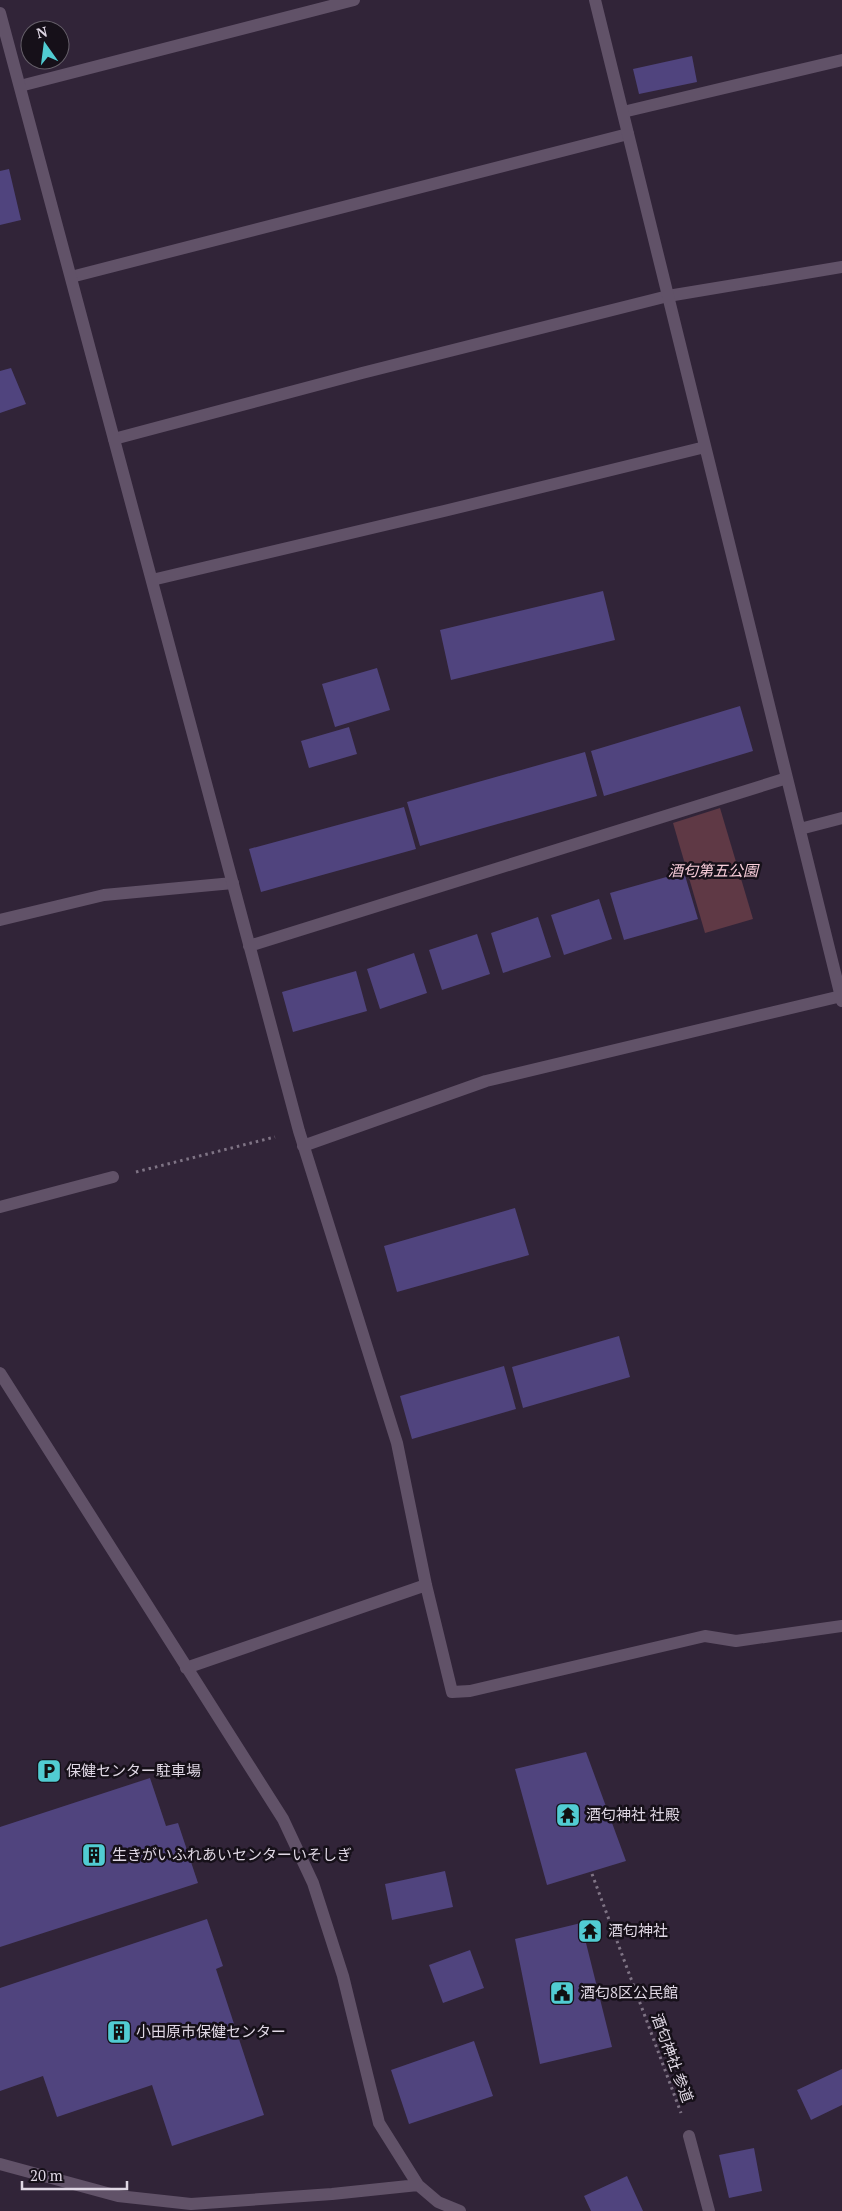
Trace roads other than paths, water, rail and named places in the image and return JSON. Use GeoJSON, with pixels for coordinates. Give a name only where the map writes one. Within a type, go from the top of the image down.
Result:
{"type":"FeatureCollection","features":[{"type":"Feature","properties":{"kind":"street"},"geometry":{"type":"LineString","coordinates":[[20,86],[354,0]]}},
{"type":"Feature","properties":{"kind":"street"},"geometry":{"type":"LineString","coordinates":[[303,1146],[486,1081],[841,999],[595,0]]}},
{"type":"Feature","properties":{"kind":"street"},"geometry":{"type":"LineString","coordinates":[[0,13],[303,1146],[397,1443],[426,1584],[452,1692],[470,1691],[705,1636],[736,1641],[842,1626]]}},
{"type":"Feature","properties":{"kind":"street"},"geometry":{"type":"LineString","coordinates":[[623,112],[842,60]]}},
{"type":"Feature","properties":{"kind":"street"},"geometry":{"type":"LineString","coordinates":[[71,277],[628,134]]}},
{"type":"Feature","properties":{"kind":"street"},"geometry":{"type":"LineString","coordinates":[[114,439],[362,373],[668,296],[842,267]]}},
{"type":"Feature","properties":{"kind":"street"},"geometry":{"type":"LineString","coordinates":[[152,580],[705,447]]}},
{"type":"Feature","properties":{"kind":"street"},"geometry":{"type":"LineString","coordinates":[[249,946],[787,778]]}},
{"type":"Feature","properties":{"kind":"street"},"geometry":{"type":"LineString","coordinates":[[800,829],[842,818]]}},
{"type":"Feature","properties":{"kind":"street"},"geometry":{"type":"LineString","coordinates":[[0,920],[104,895],[233,883]]}},
{"type":"Feature","properties":{"kind":"street"},"geometry":{"type":"LineString","coordinates":[[0,1207],[113,1177]]}},
{"type":"Feature","properties":{"kind":"street"},"geometry":{"type":"LineString","coordinates":[[0,1373],[283,1819],[313,1883],[343,1976],[379,2123],[418,2185],[438,2202],[460,2211]]}},
{"type":"Feature","properties":{"kind":"street"},"geometry":{"type":"LineString","coordinates":[[186,1668],[426,1584]]}},
{"type":"Feature","properties":{"kind":"street"},"geometry":{"type":"LineString","coordinates":[[689,2136],[708,2211]]}},
{"type":"Feature","properties":{"kind":"street"},"geometry":{"type":"LineString","coordinates":[[0,2164],[118,2196],[191,2204],[332,2194],[418,2185]]}},
{"type":"Feature","properties":{"kind":"place","name":"保健センター駐車場"},"geometry":{"type":"Point","coordinates":[49,1771]}},
{"type":"Feature","properties":{"kind":"place","name":"酒匂神社 社殿"},"geometry":{"type":"Point","coordinates":[568,1815]}},
{"type":"Feature","properties":{"kind":"place","name":"生きがいふれあいセンターいそしぎ"},"geometry":{"type":"Point","coordinates":[94,1855]}},
{"type":"Feature","properties":{"kind":"place","name":"酒匂神社"},"geometry":{"type":"Point","coordinates":[590,1931]}},
{"type":"Feature","properties":{"kind":"place","name":"酒匂8区公民館"},"geometry":{"type":"Point","coordinates":[562,1993]}},
{"type":"Feature","properties":{"kind":"place","name":"小田原市保健センター"},"geometry":{"type":"Point","coordinates":[119,2032]}},
{"type":"Feature","properties":{"kind":"park label","name":"酒匂第五公園"},"geometry":{"type":"Point","coordinates":[713,871]}}]}
